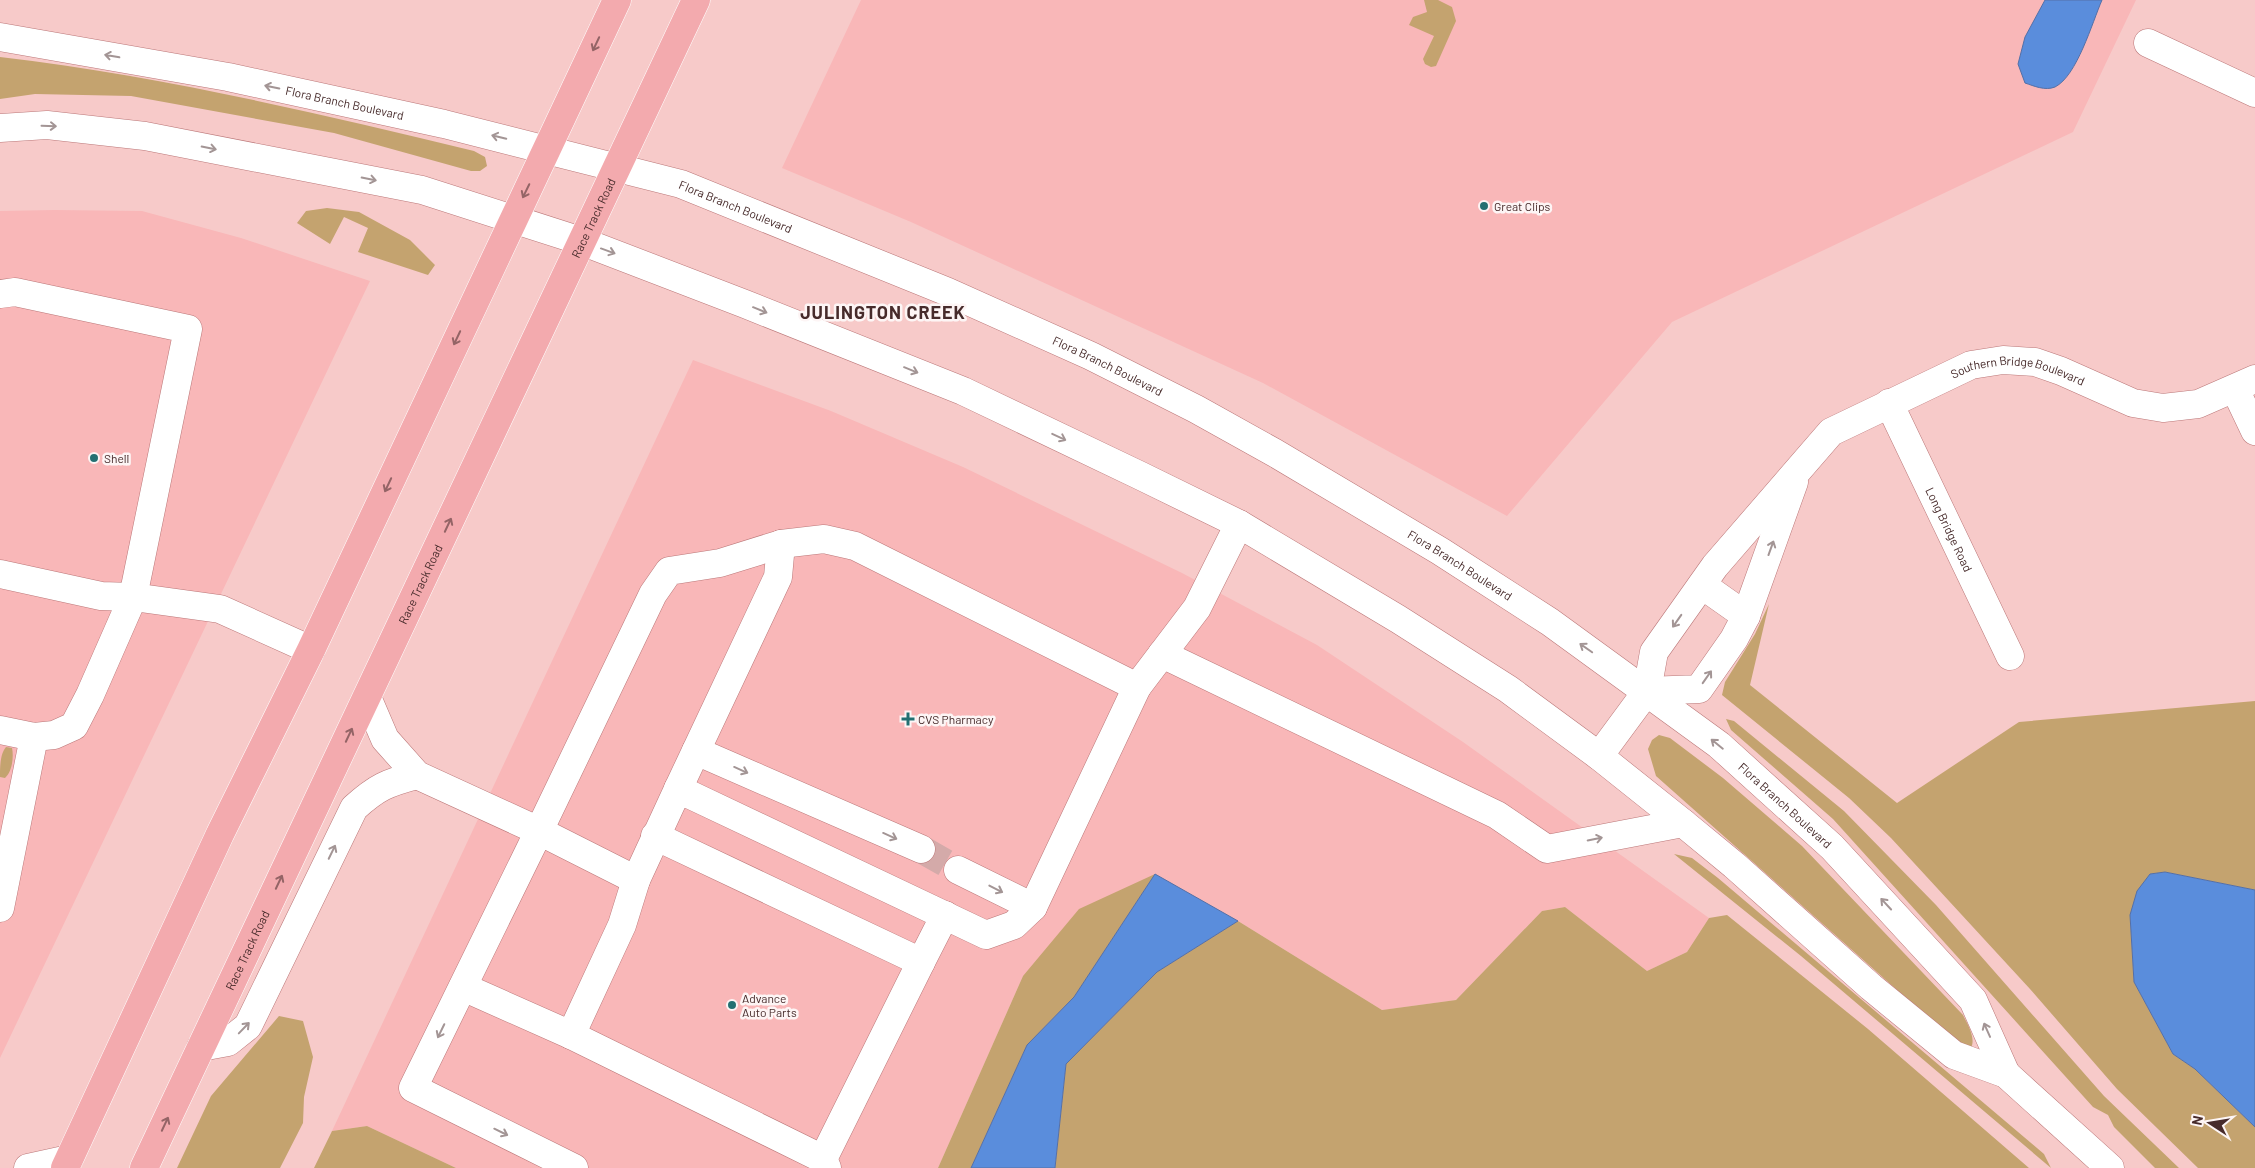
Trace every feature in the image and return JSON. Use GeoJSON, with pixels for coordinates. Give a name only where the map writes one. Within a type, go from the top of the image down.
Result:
{"type":"FeatureCollection","features":[{"type":"Feature","properties":{"kind":"main road"},"geometry":{"type":"LineString","coordinates":[[67,1163],[220,834],[310,650],[617,0]]}},
{"type":"Feature","properties":{"kind":"main road","name":"Race Track Road"},"geometry":{"type":"LineString","coordinates":[[144,1168],[696,0]]}},
{"type":"Feature","properties":{"kind":"street","name":"Flora Branch Boulevard"},"geometry":{"type":"LineString","coordinates":[[0,37],[228,77],[444,124],[617,166],[681,184],[948,292],[1091,356],[1196,409],[1275,453],[1440,551],[1550,622],[1647,691],[1719,746],[1832,847],[1973,1000],[2006,1074]]}},
{"type":"Feature","properties":{"kind":"street"},"geometry":{"type":"LineString","coordinates":[[2148,43],[2255,93]]}},
{"type":"Feature","properties":{"kind":"street","name":"Flora Branch Boulevard"},"geometry":{"type":"LineString","coordinates":[[0,128],[47,125],[146,136],[422,190],[581,241],[963,391],[1239,524],[1398,618],[1508,690],[1599,756],[1734,865],[1871,987],[1954,1056],[2006,1074],[2110,1168]]}},
{"type":"Feature","properties":{"kind":"street"},"geometry":{"type":"LineString","coordinates":[[0,294],[15,292],[188,329],[133,597],[74,726],[54,735],[34,737],[0,730]]}},
{"type":"Feature","properties":{"kind":"street","name":"Southern Bridge Boulevard"},"geometry":{"type":"LineString","coordinates":[[1599,756],[1647,691],[1654,652],[1715,566],[1831,432],[1971,365],[2003,360],[2035,362],[2133,404],[2163,408],[2198,404],[2245,384]]}},
{"type":"Feature","properties":{"kind":"street"},"geometry":{"type":"LineString","coordinates":[[2245,384],[2255,431]]}},
{"type":"Feature","properties":{"kind":"street","name":"Long Bridge Road"},"geometry":{"type":"LineString","coordinates":[[1889,403],[2010,656]]}},
{"type":"Feature","properties":{"kind":"street","name":"Southern Bridge Boulevard"},"geometry":{"type":"LineString","coordinates":[[1647,691],[1699,689],[1734,639],[1746,616],[1800,467]]}},
{"type":"Feature","properties":{"kind":"street"},"geometry":{"type":"LineString","coordinates":[[678,789],[986,936],[1014,925],[1033,907],[1137,687],[1197,608],[1239,524]]}},
{"type":"Feature","properties":{"kind":"street"},"geometry":{"type":"LineString","coordinates":[[574,1168],[413,1088],[653,594],[668,571],[720,563],[780,544],[824,539],[855,546],[1137,687]]}},
{"type":"Feature","properties":{"kind":"street"},"geometry":{"type":"LineString","coordinates":[[570,1036],[622,925],[636,880],[655,836],[778,577],[780,544]]}},
{"type":"Feature","properties":{"kind":"street"},"geometry":{"type":"LineString","coordinates":[[0,574],[101,596],[133,597],[220,609],[310,650]]}},
{"type":"Feature","properties":{"kind":"street"},"geometry":{"type":"LineString","coordinates":[[1702,586],[1746,616]]}},
{"type":"Feature","properties":{"kind":"street"},"geometry":{"type":"LineString","coordinates":[[1162,654],[1497,815],[1547,849],[1682,822]]}},
{"type":"Feature","properties":{"kind":"street"},"geometry":{"type":"LineString","coordinates":[[367,696],[385,738],[417,775],[539,831],[636,880]]}},
{"type":"Feature","properties":{"kind":"street"},"geometry":{"type":"LineString","coordinates":[[0,908],[34,737]]}},
{"type":"Feature","properties":{"kind":"street"},"geometry":{"type":"LineString","coordinates":[[696,751],[921,850]]}},
{"type":"Feature","properties":{"kind":"street"},"geometry":{"type":"LineString","coordinates":[[201,1047],[228,1042],[248,1026],[354,808],[370,793],[386,783],[417,775]]}},
{"type":"Feature","properties":{"kind":"street"},"geometry":{"type":"LineString","coordinates":[[655,836],[922,962]]}},
{"type":"Feature","properties":{"kind":"street"},"geometry":{"type":"LineString","coordinates":[[958,870],[1033,907]]}},
{"type":"Feature","properties":{"kind":"street"},"geometry":{"type":"LineString","coordinates":[[463,987],[570,1036],[825,1163],[945,915]]}},
{"type":"Feature","properties":{"kind":"street"},"geometry":{"type":"LineString","coordinates":[[28,1168],[67,1163]]}},
{"type":"Feature","properties":{"kind":"shaded area"},"geometry":{"type":"Polygon","coordinates":[[[861,0],[2136,0],[2073,132],[1672,322],[1507,516],[1263,383],[911,222],[782,168],[861,0]]]}},
{"type":"Feature","properties":{"kind":"shaded area"},"geometry":{"type":"Polygon","coordinates":[[[1424,0],[1438,0],[1452,7],[1456,21],[1436,66],[1431,67],[1425,64],[1423,59],[1434,36],[1409,25],[1413,17],[1427,12],[1424,0]]]}},
{"type":"Feature","properties":{"kind":"shaded area"},"geometry":{"type":"Polygon","coordinates":[[[0,57],[120,74],[356,123],[474,151],[485,157],[487,166],[480,171],[471,171],[334,133],[131,96],[35,94],[0,99],[0,57]]]}},
{"type":"Feature","properties":{"kind":"shaded area"},"geometry":{"type":"Polygon","coordinates":[[[327,208],[359,212],[410,240],[435,265],[428,275],[358,252],[368,228],[344,217],[330,244],[297,223],[306,211],[327,208]]]}},
{"type":"Feature","properties":{"kind":"shaded area"},"geometry":{"type":"Polygon","coordinates":[[[0,211],[142,211],[241,238],[370,281],[0,1058],[0,211]]]}},
{"type":"Feature","properties":{"kind":"shaded area"},"geometry":{"type":"Polygon","coordinates":[[[693,360],[831,411],[963,467],[1182,573],[1317,645],[1463,742],[1709,918],[1687,952],[1647,971],[1565,907],[1542,911],[1456,1000],[1382,1010],[1238,921],[1066,1064],[1055,1168],[971,1168],[1027,1045],[1023,976],[938,1168],[456,1168],[367,1126],[332,1131],[693,360]]]}},
{"type":"Feature","properties":{"kind":"shaded area"},"geometry":{"type":"Polygon","coordinates":[[[1769,604],[1750,685],[1897,803],[2019,722],[2255,701],[2255,890],[2165,872],[2150,874],[2130,915],[2134,982],[2173,1054],[2195,1069],[2255,1127],[2255,1168],[2198,1168],[2117,1089],[2030,989],[1891,838],[1849,798],[1722,695],[1725,682],[1755,634],[1769,604]]]}},
{"type":"Feature","properties":{"kind":"shaded area"},"geometry":{"type":"Polygon","coordinates":[[[1726,719],[1734,721],[1844,811],[1936,905],[2104,1096],[2179,1168],[2155,1168],[2114,1127],[2108,1115],[2093,1107],[1833,819],[1731,730],[1726,719]]]}},
{"type":"Feature","properties":{"kind":"shaded area"},"geometry":{"type":"Polygon","coordinates":[[[1659,735],[1670,738],[1723,778],[1802,846],[1963,1015],[1973,1040],[1971,1048],[1966,1048],[1941,1029],[1656,776],[1648,749],[1652,740],[1659,735]]]}},
{"type":"Feature","properties":{"kind":"shaded area"},"geometry":{"type":"Polygon","coordinates":[[[6,747],[12,748],[13,756],[11,768],[5,778],[0,777],[0,769],[1,757],[6,747]]]}},
{"type":"Feature","properties":{"kind":"shaded area"},"geometry":{"type":"Polygon","coordinates":[[[1674,854],[1692,858],[1718,878],[2044,1154],[2051,1168],[1801,956],[1674,854]]]}},
{"type":"Feature","properties":{"kind":"shaded area"},"geometry":{"type":"Polygon","coordinates":[[[1155,874],[1074,997],[1027,1045],[971,1168],[938,1168],[1023,976],[1079,909],[1155,874]]]}},
{"type":"Feature","properties":{"kind":"shaded area"},"geometry":{"type":"Polygon","coordinates":[[[1565,907],[1647,971],[1687,952],[1709,918],[1727,915],[1868,1029],[2029,1168],[1055,1168],[1066,1064],[1157,972],[1238,921],[1382,1010],[1456,1000],[1542,911],[1565,907]]]}},
{"type":"Feature","properties":{"kind":"shaded area"},"geometry":{"type":"Polygon","coordinates":[[[279,1016],[303,1021],[313,1057],[304,1097],[303,1123],[280,1168],[177,1168],[211,1096],[279,1016]]]}},
{"type":"Feature","properties":{"kind":"shaded area"},"geometry":{"type":"Polygon","coordinates":[[[367,1126],[456,1168],[314,1168],[332,1131],[367,1126]]]}},
{"type":"Feature","properties":{"kind":"water"},"geometry":{"type":"Polygon","coordinates":[[[2045,0],[2102,0],[2083,48],[2070,72],[2055,87],[2040,88],[2025,83],[2018,64],[2025,37],[2045,0]]]}},
{"type":"Feature","properties":{"kind":"water"},"geometry":{"type":"Polygon","coordinates":[[[2165,872],[2255,890],[2255,1127],[2195,1069],[2173,1054],[2134,982],[2130,915],[2137,891],[2150,874],[2165,872]]]}},
{"type":"Feature","properties":{"kind":"water"},"geometry":{"type":"Polygon","coordinates":[[[1155,874],[1238,921],[1157,972],[1066,1064],[1055,1168],[971,1168],[1027,1045],[1074,997],[1155,874]]]}},
{"type":"Feature","properties":{"kind":"tunnel"},"geometry":{"type":"LineString","coordinates":[[921,849],[958,870]]}},
{"type":"Feature","properties":{"kind":"place","name":"Great Clips"},"geometry":{"type":"Point","coordinates":[1484,206]}},
{"type":"Feature","properties":{"kind":"place","name":"Shell"},"geometry":{"type":"Point","coordinates":[94,458]}},
{"type":"Feature","properties":{"kind":"place","name":"CVS Pharmacy"},"geometry":{"type":"Point","coordinates":[908,719]}},
{"type":"Feature","properties":{"kind":"place","name":"Advance Auto Parts"},"geometry":{"type":"Point","coordinates":[732,1005]}},
{"type":"Feature","properties":{"kind":"district","name":"JULINGTON CREEK"},"geometry":{"type":"Point","coordinates":[883,312]}}]}
